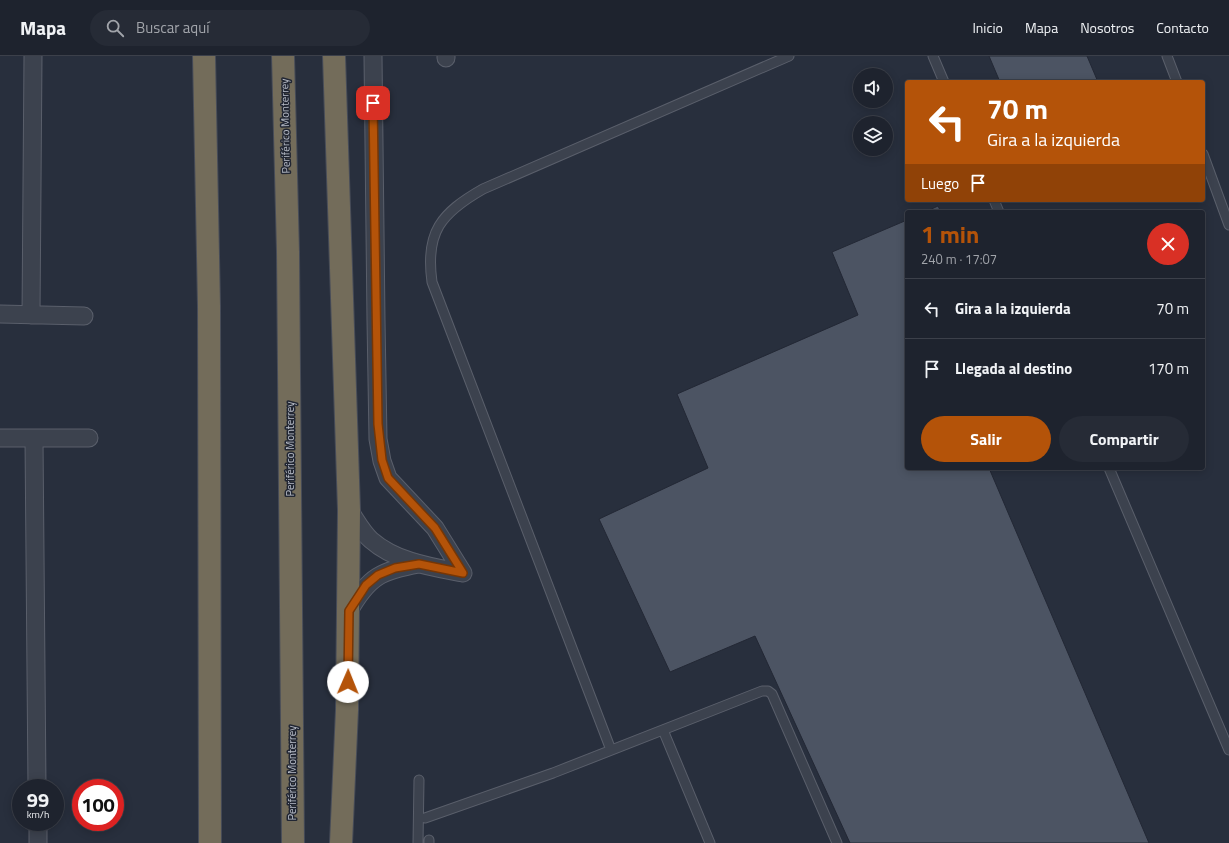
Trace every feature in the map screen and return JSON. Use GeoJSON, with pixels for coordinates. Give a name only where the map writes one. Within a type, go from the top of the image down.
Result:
{"type":"FeatureCollection","features":[{"type":"Feature","properties":{"kind":"highway"},"geometry":{"type":"LineString","coordinates":[[204,56],[209,306],[210,843]]}},
{"type":"Feature","properties":{"kind":"highway","name":"Periférico Monterrey"},"geometry":{"type":"LineString","coordinates":[[283,56],[289,260],[293,843]]}},
{"type":"Feature","properties":{"kind":"highway"},"geometry":{"type":"LineString","coordinates":[[334,56],[349,510],[349,611],[341,843]]}},
{"type":"Feature","properties":{"kind":"street"},"geometry":{"type":"LineString","coordinates":[[31,315],[33,56]]}},
{"type":"Feature","properties":{"kind":"street"},"geometry":{"type":"LineString","coordinates":[[349,510],[372,540],[396,554],[419,564],[463,573],[435,528],[388,478],[382,460],[378,439],[373,56]]}},
{"type":"Feature","properties":{"kind":"street"},"geometry":{"type":"LineString","coordinates":[[0,314],[84,316]]}},
{"type":"Feature","properties":{"kind":"street"},"geometry":{"type":"LineString","coordinates":[[0,438],[89,438]]}},
{"type":"Feature","properties":{"kind":"street"},"geometry":{"type":"LineString","coordinates":[[34,438],[38,779]]}},
{"type":"Feature","properties":{"kind":"street"},"geometry":{"type":"LineString","coordinates":[[349,611],[366,585],[378,575],[395,568],[419,564]]}},
{"type":"Feature","properties":{"kind":"street"},"geometry":{"type":"LineString","coordinates":[[38,831],[38,843]]}},
{"type":"Feature","properties":{"kind":"lane"},"geometry":{"type":"LineString","coordinates":[[611,750],[432,282],[429,261],[433,237],[444,217],[460,202],[483,189],[789,56]]}},
{"type":"Feature","properties":{"kind":"lane"},"geometry":{"type":"LineString","coordinates":[[933,56],[943,80]]}},
{"type":"Feature","properties":{"kind":"lane"},"geometry":{"type":"LineString","coordinates":[[1167,56],[1176,80]]}},
{"type":"Feature","properties":{"kind":"lane"},"geometry":{"type":"LineString","coordinates":[[1205,159],[1229,225]]}},
{"type":"Feature","properties":{"kind":"lane"},"geometry":{"type":"LineString","coordinates":[[1110,470],[1229,750]]}},
{"type":"Feature","properties":{"kind":"lane"},"geometry":{"type":"LineString","coordinates":[[425,818],[553,773],[762,691],[768,691],[774,699],[837,843]]}},
{"type":"Feature","properties":{"kind":"lane"},"geometry":{"type":"LineString","coordinates":[[663,730],[710,843]]}},
{"type":"Feature","properties":{"kind":"lane"},"geometry":{"type":"LineString","coordinates":[[418,780],[418,843]]}},
{"type":"Feature","properties":{"kind":"building"},"geometry":{"type":"Polygon","coordinates":[[[989,56],[1087,56],[1097,80],[999,80],[989,56]]]}},
{"type":"Feature","properties":{"kind":"building"},"geometry":{"type":"Polygon","coordinates":[[[938,206],[940,210],[929,210],[938,206]]]}},
{"type":"Feature","properties":{"kind":"building"},"geometry":{"type":"Polygon","coordinates":[[[905,221],[905,470],[990,470],[1149,843],[850,843],[755,636],[670,672],[599,519],[708,468],[677,394],[858,315],[832,252],[905,221]]]}},
{"type":"Feature","properties":{"kind":"route"},"geometry":{"type":"LineString","coordinates":[[348,682],[349,611],[366,585],[378,575],[395,568],[419,564],[463,573],[435,528],[388,478],[382,460],[378,439],[373,103]]}}]}
